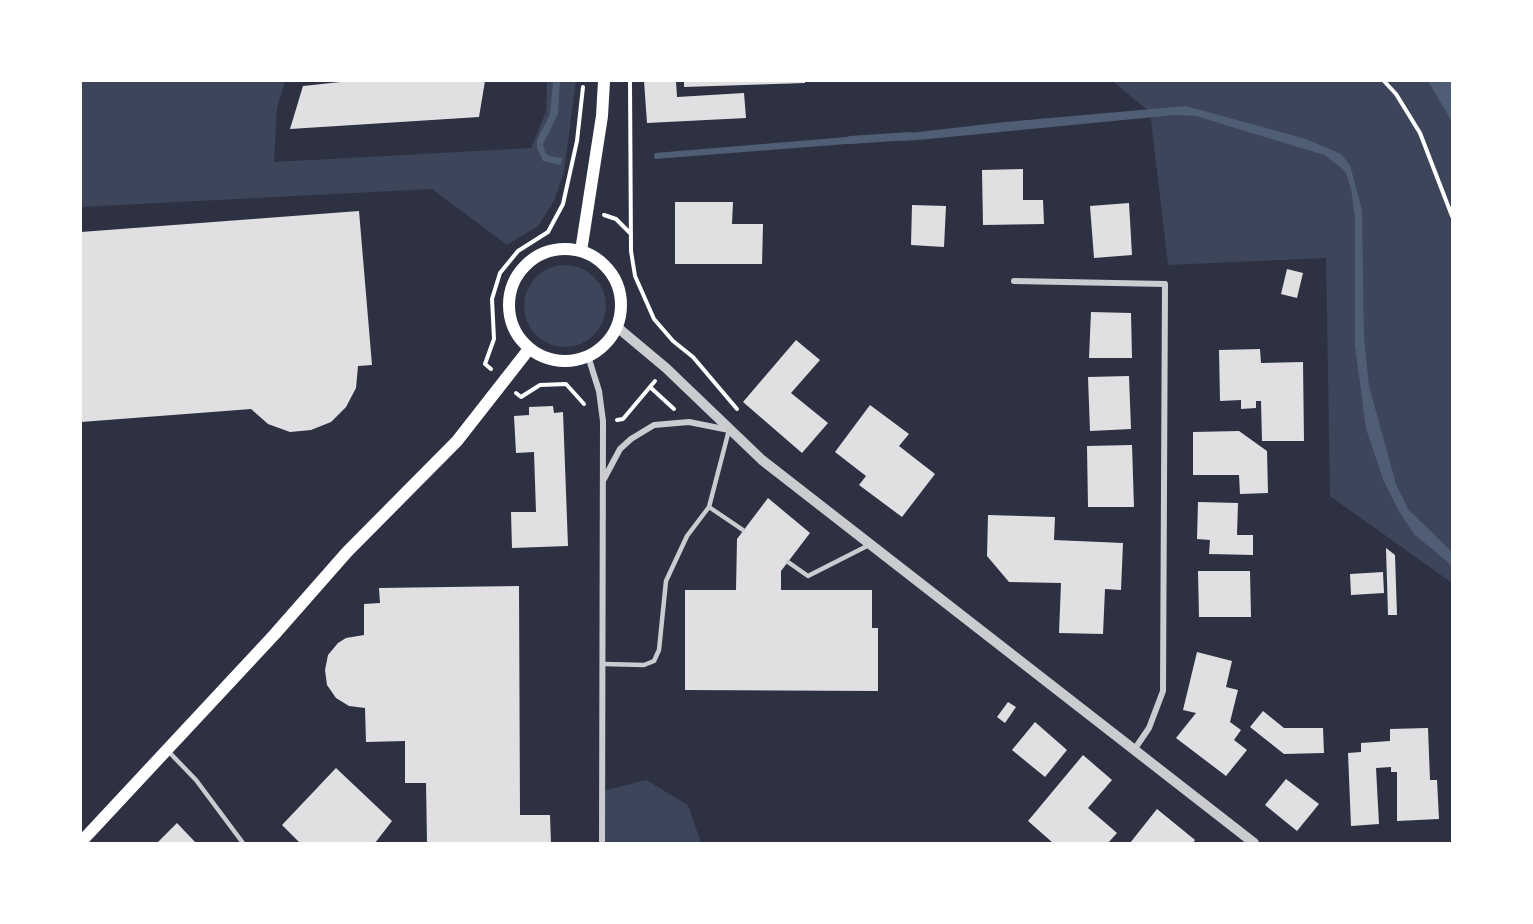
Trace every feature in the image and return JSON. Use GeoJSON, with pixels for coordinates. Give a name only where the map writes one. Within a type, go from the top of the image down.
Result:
{"type":"FeatureCollection","features":[{"type":"Feature","properties":{"kind":"main road"},"geometry":{"type":"LineString","coordinates":[[581,251],[602,116],[604,81]]}},
{"type":"Feature","properties":{"kind":"main road"},"geometry":{"type":"LineString","coordinates":[[562,249],[581,251],[598,260],[615,281],[621,309],[617,327],[608,342],[588,356],[561,362],[544,358],[529,349],[516,334],[510,316],[509,297],[515,279],[527,263],[543,253],[562,249]]}},
{"type":"Feature","properties":{"kind":"main road"},"geometry":{"type":"LineString","coordinates":[[81,842],[274,636],[355,544],[457,441],[529,349]]}},
{"type":"Feature","properties":{"kind":"street"},"geometry":{"type":"LineString","coordinates":[[1014,281],[1165,284],[1163,691],[1149,728],[1134,750]]}},
{"type":"Feature","properties":{"kind":"street"},"geometry":{"type":"LineString","coordinates":[[617,327],[666,368],[729,430],[869,545],[1254,843]]}},
{"type":"Feature","properties":{"kind":"street"},"geometry":{"type":"LineString","coordinates":[[588,356],[599,391],[603,421],[602,842]]}},
{"type":"Feature","properties":{"kind":"street"},"geometry":{"type":"LineString","coordinates":[[604,479],[620,449],[631,439],[654,425],[690,422],[729,430]]}},
{"type":"Feature","properties":{"kind":"lane"},"geometry":{"type":"LineString","coordinates":[[604,664],[644,665],[654,661],[658,650],[666,581],[687,536],[709,507],[729,430]]}},
{"type":"Feature","properties":{"kind":"lane"},"geometry":{"type":"LineString","coordinates":[[709,507],[743,530]]}},
{"type":"Feature","properties":{"kind":"lane"},"geometry":{"type":"LineString","coordinates":[[788,562],[808,576],[869,545]]}},
{"type":"Feature","properties":{"kind":"lane"},"geometry":{"type":"LineString","coordinates":[[167,750],[196,780],[243,843]]}},
{"type":"Feature","properties":{"kind":"path"},"geometry":{"type":"LineString","coordinates":[[485,364],[494,339],[492,299],[500,273],[518,251],[548,232],[563,204],[577,141],[584,81]]}},
{"type":"Feature","properties":{"kind":"path"},"geometry":{"type":"LineString","coordinates":[[630,81],[631,251],[635,276],[654,319],[693,357],[740,412]]}},
{"type":"Feature","properties":{"kind":"path"},"geometry":{"type":"LineString","coordinates":[[1384,81],[1396,94],[1420,133],[1452,216]]}},
{"type":"Feature","properties":{"kind":"path"},"geometry":{"type":"LineString","coordinates":[[521,397],[540,385],[566,384],[584,403],[589,421],[623,419],[682,348]]}},
{"type":"Feature","properties":{"kind":"path"},"geometry":{"type":"LineString","coordinates":[[650,387],[690,422]]}},
{"type":"Feature","properties":{"kind":"shaded area"},"geometry":{"type":"Polygon","coordinates":[[[81,81],[285,81],[277,108],[274,162],[531,148],[546,112],[547,81],[576,81],[564,172],[554,201],[538,226],[507,245],[432,189],[81,207],[81,81]]]}},
{"type":"Feature","properties":{"kind":"shaded area"},"geometry":{"type":"Polygon","coordinates":[[[553,81],[560,81],[558,114],[543,144],[549,156],[562,158],[561,165],[543,161],[537,148],[537,140],[550,114],[553,81]]]}},
{"type":"Feature","properties":{"kind":"shaded area"},"geometry":{"type":"Polygon","coordinates":[[[1112,81],[1452,81],[1452,583],[1330,496],[1326,258],[1168,265],[1150,112],[1112,81]]]}},
{"type":"Feature","properties":{"kind":"shaded area"},"geometry":{"type":"Polygon","coordinates":[[[1428,81],[1452,81],[1452,122],[1428,81]]]}},
{"type":"Feature","properties":{"kind":"shaded area"},"geometry":{"type":"Polygon","coordinates":[[[1186,106],[1306,139],[1341,154],[1350,165],[1362,210],[1364,338],[1369,386],[1396,484],[1408,509],[1452,552],[1452,566],[1414,534],[1400,513],[1383,479],[1366,429],[1355,346],[1355,217],[1346,173],[1339,166],[1324,155],[1196,116],[1175,115],[918,140],[902,141],[900,137],[901,134],[1005,122],[1186,106]]]}},
{"type":"Feature","properties":{"kind":"shaded area"},"geometry":{"type":"Polygon","coordinates":[[[859,136],[859,143],[655,159],[654,155],[655,153],[859,136]]]}},
{"type":"Feature","properties":{"kind":"shaded area"},"geometry":{"type":"Polygon","coordinates":[[[565,265],[581,268],[594,277],[603,290],[606,306],[603,322],[594,335],[581,344],[565,347],[549,344],[536,335],[527,322],[524,306],[527,290],[536,277],[549,268],[565,265]]]}},
{"type":"Feature","properties":{"kind":"shaded area"},"geometry":{"type":"Polygon","coordinates":[[[646,780],[688,805],[701,843],[602,843],[603,791],[646,780]]]}},
{"type":"Feature","properties":{"kind":"building"},"geometry":{"type":"Polygon","coordinates":[[[350,81],[485,81],[479,117],[290,129],[303,86],[350,81]]]}},
{"type":"Feature","properties":{"kind":"building"},"geometry":{"type":"Polygon","coordinates":[[[644,81],[676,81],[677,97],[744,93],[746,118],[647,123],[644,81]]]}},
{"type":"Feature","properties":{"kind":"building"},"geometry":{"type":"Polygon","coordinates":[[[684,81],[805,81],[805,83],[684,87],[684,81]]]}},
{"type":"Feature","properties":{"kind":"building"},"geometry":{"type":"Polygon","coordinates":[[[1023,169],[1023,200],[1043,200],[1044,224],[983,225],[982,170],[1023,169]]]}},
{"type":"Feature","properties":{"kind":"building"},"geometry":{"type":"Polygon","coordinates":[[[675,202],[733,202],[732,224],[763,224],[762,264],[675,264],[675,202]]]}},
{"type":"Feature","properties":{"kind":"building"},"geometry":{"type":"Polygon","coordinates":[[[1129,203],[1132,255],[1094,258],[1090,206],[1129,203]]]}},
{"type":"Feature","properties":{"kind":"building"},"geometry":{"type":"Polygon","coordinates":[[[912,205],[946,206],[944,247],[911,245],[912,205]]]}},
{"type":"Feature","properties":{"kind":"building"},"geometry":{"type":"Polygon","coordinates":[[[359,211],[372,365],[358,366],[356,388],[346,407],[331,422],[311,430],[290,432],[268,424],[251,409],[81,422],[81,232],[359,211]]]}},
{"type":"Feature","properties":{"kind":"building"},"geometry":{"type":"Polygon","coordinates":[[[1287,269],[1303,273],[1297,298],[1281,294],[1287,269]]]}},
{"type":"Feature","properties":{"kind":"building"},"geometry":{"type":"Polygon","coordinates":[[[1091,312],[1131,313],[1132,358],[1089,358],[1091,312]]]}},
{"type":"Feature","properties":{"kind":"building"},"geometry":{"type":"Polygon","coordinates":[[[796,340],[820,360],[791,393],[828,423],[802,453],[743,402],[796,340]]]}},
{"type":"Feature","properties":{"kind":"building"},"geometry":{"type":"Polygon","coordinates":[[[1260,349],[1261,363],[1303,362],[1304,441],[1262,441],[1261,401],[1256,401],[1256,408],[1241,409],[1241,400],[1220,401],[1219,350],[1260,349]]]}},
{"type":"Feature","properties":{"kind":"building"},"geometry":{"type":"Polygon","coordinates":[[[1129,376],[1131,429],[1090,431],[1088,377],[1129,376]]]}},
{"type":"Feature","properties":{"kind":"building"},"geometry":{"type":"Polygon","coordinates":[[[870,405],[909,434],[899,446],[935,474],[902,517],[859,485],[866,476],[835,452],[870,405]]]}},
{"type":"Feature","properties":{"kind":"building"},"geometry":{"type":"Polygon","coordinates":[[[553,406],[554,413],[563,412],[568,546],[512,548],[511,512],[536,512],[534,452],[516,453],[514,416],[529,415],[529,407],[553,406]]]}},
{"type":"Feature","properties":{"kind":"building"},"geometry":{"type":"Polygon","coordinates":[[[1239,431],[1267,451],[1268,493],[1240,494],[1239,475],[1193,475],[1193,432],[1239,431]]]}},
{"type":"Feature","properties":{"kind":"building"},"geometry":{"type":"Polygon","coordinates":[[[1132,445],[1134,507],[1088,507],[1087,446],[1132,445]]]}},
{"type":"Feature","properties":{"kind":"building"},"geometry":{"type":"Polygon","coordinates":[[[768,498],[810,533],[781,571],[781,590],[872,590],[872,628],[878,628],[878,691],[685,690],[685,590],[736,590],[737,539],[768,498]]]}},
{"type":"Feature","properties":{"kind":"building"},"geometry":{"type":"Polygon","coordinates":[[[1198,502],[1238,503],[1237,535],[1253,535],[1253,555],[1209,554],[1210,540],[1197,539],[1198,502]]]}},
{"type":"Feature","properties":{"kind":"building"},"geometry":{"type":"Polygon","coordinates":[[[988,515],[1055,517],[1054,540],[1123,543],[1121,590],[1105,589],[1103,634],[1059,633],[1061,583],[1009,582],[987,556],[988,515]]]}},
{"type":"Feature","properties":{"kind":"building"},"geometry":{"type":"Polygon","coordinates":[[[1386,548],[1395,555],[1397,615],[1388,615],[1386,548]]]}},
{"type":"Feature","properties":{"kind":"building"},"geometry":{"type":"Polygon","coordinates":[[[1198,571],[1250,571],[1251,617],[1199,617],[1198,571]]]}},
{"type":"Feature","properties":{"kind":"building"},"geometry":{"type":"Polygon","coordinates":[[[1383,572],[1384,593],[1351,595],[1350,574],[1383,572]]]}},
{"type":"Feature","properties":{"kind":"building"},"geometry":{"type":"Polygon","coordinates":[[[519,586],[520,815],[550,815],[551,843],[427,843],[426,783],[405,783],[405,741],[366,742],[365,708],[349,706],[336,698],[327,685],[325,670],[328,655],[338,643],[346,638],[364,635],[364,604],[380,603],[379,588],[519,586]]]}},
{"type":"Feature","properties":{"kind":"building"},"geometry":{"type":"Polygon","coordinates":[[[1197,652],[1232,661],[1226,687],[1238,690],[1230,722],[1241,730],[1234,740],[1247,750],[1226,776],[1176,738],[1196,713],[1183,710],[1197,652]]]}},
{"type":"Feature","properties":{"kind":"building"},"geometry":{"type":"Polygon","coordinates":[[[1008,702],[1016,707],[1005,723],[997,717],[1008,702]]]}},
{"type":"Feature","properties":{"kind":"building"},"geometry":{"type":"Polygon","coordinates":[[[1263,711],[1284,728],[1323,728],[1324,753],[1284,754],[1250,727],[1263,711]]]}},
{"type":"Feature","properties":{"kind":"building"},"geometry":{"type":"Polygon","coordinates":[[[1035,722],[1067,750],[1045,777],[1012,750],[1035,722]]]}},
{"type":"Feature","properties":{"kind":"building"},"geometry":{"type":"Polygon","coordinates":[[[1428,728],[1430,780],[1437,780],[1439,819],[1397,821],[1397,772],[1391,772],[1391,767],[1376,768],[1379,824],[1351,826],[1348,753],[1361,752],[1361,743],[1390,741],[1390,729],[1428,728]]]}},
{"type":"Feature","properties":{"kind":"building"},"geometry":{"type":"Polygon","coordinates":[[[1083,755],[1112,780],[1088,808],[1117,833],[1108,843],[1053,843],[1028,821],[1083,755]]]}},
{"type":"Feature","properties":{"kind":"building"},"geometry":{"type":"Polygon","coordinates":[[[336,768],[392,821],[375,843],[300,843],[282,825],[336,768]]]}},
{"type":"Feature","properties":{"kind":"building"},"geometry":{"type":"Polygon","coordinates":[[[1286,779],[1319,804],[1297,831],[1265,805],[1286,779]]]}},
{"type":"Feature","properties":{"kind":"building"},"geometry":{"type":"Polygon","coordinates":[[[1157,809],[1195,840],[1193,843],[1130,843],[1157,809]]]}},
{"type":"Feature","properties":{"kind":"building"},"geometry":{"type":"Polygon","coordinates":[[[177,823],[196,843],[157,843],[177,823]]]}},
{"type":"Feature","properties":{"kind":"waterway"},"geometry":{"type":"LineString","coordinates":[[850,140],[910,136]]}}]}
